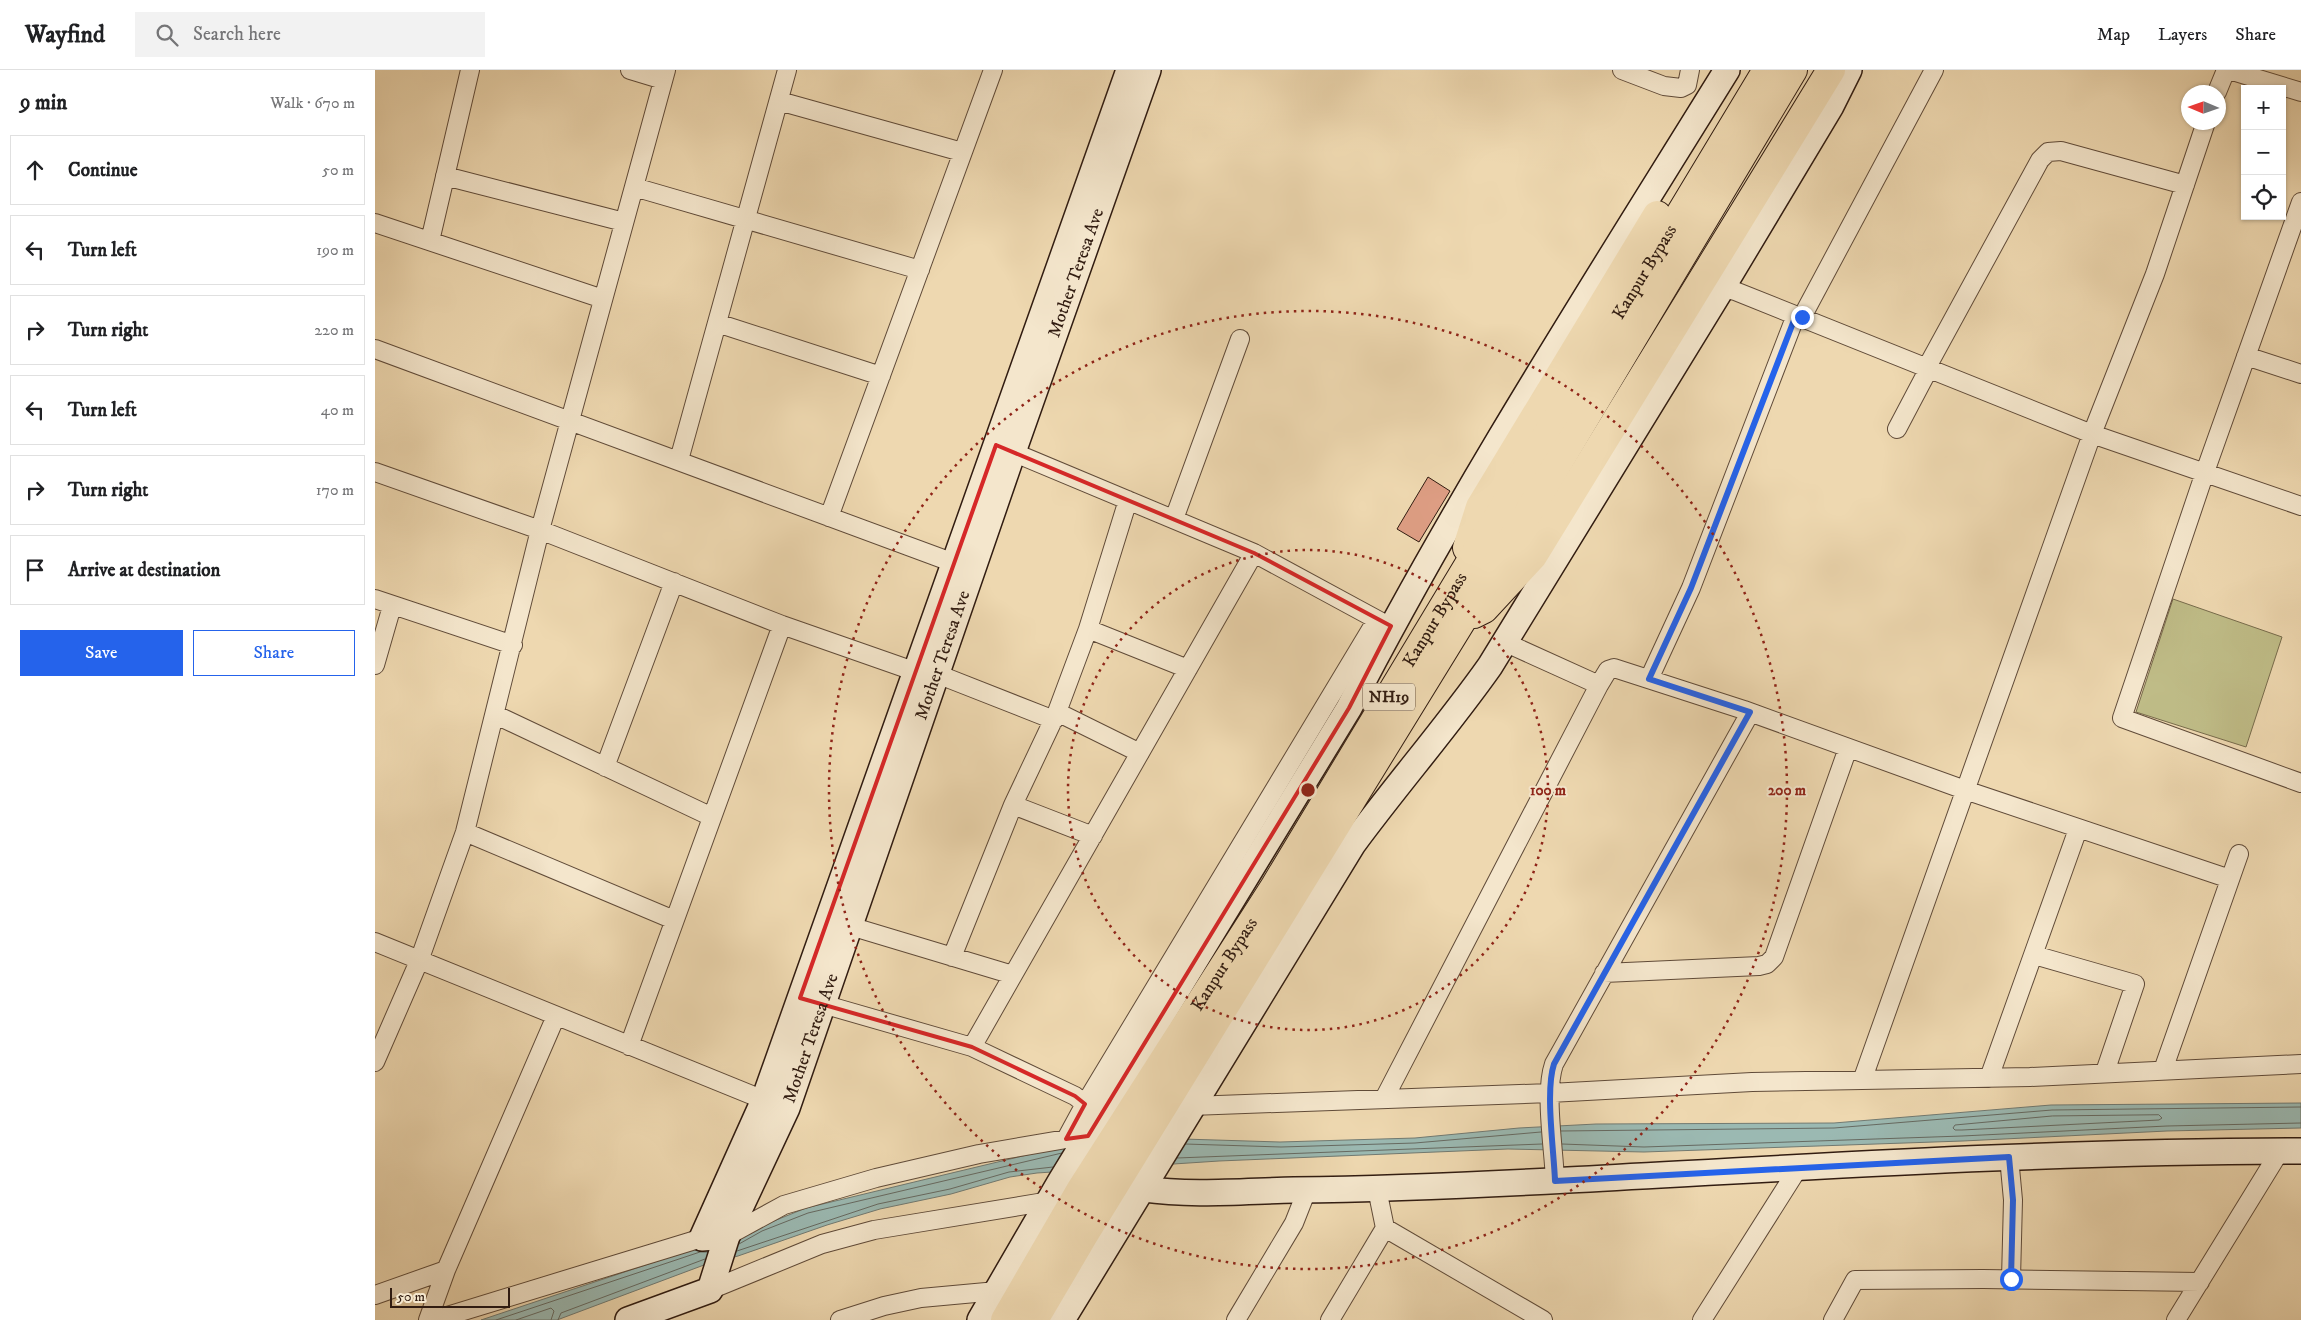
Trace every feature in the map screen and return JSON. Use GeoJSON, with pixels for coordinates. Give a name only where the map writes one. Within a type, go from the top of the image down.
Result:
{"type":"FeatureCollection","features":[{"type":"Feature","properties":{"kind":"highway"},"geometry":{"type":"LineString","coordinates":[[1454,589],[1480,507],[1744,70]]}},
{"type":"Feature","properties":{"kind":"highway","name":"Kanpur Bypass"},"geometry":{"type":"LineString","coordinates":[[1005,1320],[1081,1190],[1275,886],[1767,70]]}},
{"type":"Feature","properties":{"kind":"highway","name":"Kanpur Bypass"},"geometry":{"type":"LineString","coordinates":[[1034,1320],[1536,500],[1793,70]]}},
{"type":"Feature","properties":{"kind":"highway"},"geometry":{"type":"LineString","coordinates":[[1462,620],[1484,609],[1533,556],[1831,70]]}},
{"type":"Feature","properties":{"kind":"street"},"geometry":{"type":"LineString","coordinates":[[430,241],[469,70]]}},
{"type":"Feature","properties":{"kind":"street"},"geometry":{"type":"LineString","coordinates":[[375,1062],[419,961],[465,832],[513,645],[540,530],[665,75],[629,70]]}},
{"type":"Feature","properties":{"kind":"street"},"geometry":{"type":"LineString","coordinates":[[679,460],[787,70]]}},
{"type":"Feature","properties":{"kind":"street"},"geometry":{"type":"LineString","coordinates":[[829,517],[993,70]]}},
{"type":"Feature","properties":{"kind":"street"},"geometry":{"type":"LineString","coordinates":[[713,1283],[718,1239],[763,1100],[800,998],[929,675],[954,563],[1004,448],[1129,70]]}},
{"type":"Feature","properties":{"kind":"street","name":"Mother Teresa Ave"},"geometry":{"type":"LineString","coordinates":[[718,1239],[787,1108],[850,926],[929,675],[1004,448],[1147,70]]}},
{"type":"Feature","properties":{"kind":"street"},"geometry":{"type":"LineString","coordinates":[[1622,70],[1664,86],[1681,88],[1687,85],[1690,70]]}},
{"type":"Feature","properties":{"kind":"street"},"geometry":{"type":"LineString","coordinates":[[1080,1139],[1085,1104],[1383,623],[1503,434],[1727,70]]}},
{"type":"Feature","properties":{"kind":"street"},"geometry":{"type":"LineString","coordinates":[[1062,1320],[1147,1183],[1191,1106],[1353,844],[1392,790],[1461,707],[1504,642],[1722,288],[1831,106],[1849,70]]}},
{"type":"Feature","properties":{"kind":"street"},"geometry":{"type":"LineString","coordinates":[[1649,679],[1691,588],[1799,316],[1934,70]]}},
{"type":"Feature","properties":{"kind":"street"},"geometry":{"type":"LineString","coordinates":[[2220,85],[2227,70],[2301,92]]}},
{"type":"Feature","properties":{"kind":"street"},"geometry":{"type":"LineString","coordinates":[[779,101],[962,152]]}},
{"type":"Feature","properties":{"kind":"street"},"geometry":{"type":"LineString","coordinates":[[1863,1078],[2092,434],[2155,274],[2203,130]]}},
{"type":"Feature","properties":{"kind":"street"},"geometry":{"type":"LineString","coordinates":[[1897,429],[1926,374],[1927,367],[2040,160],[2048,152],[2061,151],[2185,185]]}},
{"type":"Feature","properties":{"kind":"street"},"geometry":{"type":"LineString","coordinates":[[445,176],[624,222]]}},
{"type":"Feature","properties":{"kind":"street"},"geometry":{"type":"LineString","coordinates":[[633,187],[919,270]]}},
{"type":"Feature","properties":{"kind":"street"},"geometry":{"type":"LineString","coordinates":[[2301,202],[2294,242],[2246,356],[2122,718],[2301,783]]}},
{"type":"Feature","properties":{"kind":"street"},"geometry":{"type":"LineString","coordinates":[[375,223],[603,299]]}},
{"type":"Feature","properties":{"kind":"street"},"geometry":{"type":"LineString","coordinates":[[1722,288],[1735,291],[1799,316],[2092,434],[2301,506]]}},
{"type":"Feature","properties":{"kind":"street"},"geometry":{"type":"LineString","coordinates":[[717,323],[881,376]]}},
{"type":"Feature","properties":{"kind":"street"},"geometry":{"type":"LineString","coordinates":[[1174,520],[1241,339]]}},
{"type":"Feature","properties":{"kind":"street"},"geometry":{"type":"LineString","coordinates":[[375,349],[954,563]]}},
{"type":"Feature","properties":{"kind":"street"},"geometry":{"type":"LineString","coordinates":[[2246,356],[2301,374]]}},
{"type":"Feature","properties":{"kind":"street"},"geometry":{"type":"LineString","coordinates":[[1004,448],[1254,553],[1383,623]]}},
{"type":"Feature","properties":{"kind":"street"},"geometry":{"type":"LineString","coordinates":[[375,472],[540,530],[783,625],[1055,716],[1140,753]]}},
{"type":"Feature","properties":{"kind":"street"},"geometry":{"type":"LineString","coordinates":[[952,957],[1013,805],[1055,716],[1088,629],[1128,500]]}},
{"type":"Feature","properties":{"kind":"street"},"geometry":{"type":"LineString","coordinates":[[972,1047],[1254,553]]}},
{"type":"Feature","properties":{"kind":"street"},"geometry":{"type":"LineString","coordinates":[[605,767],[674,582]]}},
{"type":"Feature","properties":{"kind":"street"},"geometry":{"type":"LineString","coordinates":[[375,665],[383,602],[513,645]]}},
{"type":"Feature","properties":{"kind":"street"},"geometry":{"type":"LineString","coordinates":[[981,1320],[1055,1192],[1080,1139],[1349,708],[1383,623]]}},
{"type":"Feature","properties":{"kind":"street"},"geometry":{"type":"LineString","coordinates":[[629,1046],[783,625]]}},
{"type":"Feature","properties":{"kind":"street"},"geometry":{"type":"LineString","coordinates":[[1088,629],[1188,669]]}},
{"type":"Feature","properties":{"kind":"street"},"geometry":{"type":"LineString","coordinates":[[1504,642],[1599,686]]}},
{"type":"Feature","properties":{"kind":"street"},"geometry":{"type":"LineString","coordinates":[[1384,1099],[1599,686],[1608,670],[1614,668],[1750,712],[1965,790],[2230,879]]}},
{"type":"Feature","properties":{"kind":"street"},"geometry":{"type":"LineString","coordinates":[[1555,1181],[1550,1093],[1551,1073],[1554,1064],[1750,712]]}},
{"type":"Feature","properties":{"kind":"street"},"geometry":{"type":"LineString","coordinates":[[495,715],[712,817]]}},
{"type":"Feature","properties":{"kind":"street"},"geometry":{"type":"LineString","coordinates":[[1604,974],[1738,968],[1767,964],[1774,957],[1848,748]]}},
{"type":"Feature","properties":{"kind":"street"},"geometry":{"type":"LineString","coordinates":[[1013,805],[1093,836]]}},
{"type":"Feature","properties":{"kind":"street"},"geometry":{"type":"LineString","coordinates":[[1989,1078],[2079,829]]}},
{"type":"Feature","properties":{"kind":"street"},"geometry":{"type":"LineString","coordinates":[[465,832],[674,920]]}},
{"type":"Feature","properties":{"kind":"street"},"geometry":{"type":"LineString","coordinates":[[2163,1070],[2239,854]]}},
{"type":"Feature","properties":{"kind":"street"},"geometry":{"type":"LineString","coordinates":[[850,926],[1013,975]]}},
{"type":"Feature","properties":{"kind":"street"},"geometry":{"type":"LineString","coordinates":[[375,942],[763,1100],[787,1108]]}},
{"type":"Feature","properties":{"kind":"street"},"geometry":{"type":"LineString","coordinates":[[2034,955],[2135,984],[2105,1072]]}},
{"type":"Feature","properties":{"kind":"street"},"geometry":{"type":"LineString","coordinates":[[800,998],[972,1047],[1075,1096],[1085,1104]]}},
{"type":"Feature","properties":{"kind":"street"},"geometry":{"type":"LineString","coordinates":[[428,1320],[446,1270],[556,1016]]}},
{"type":"Feature","properties":{"kind":"street"},"geometry":{"type":"LineString","coordinates":[[1191,1106],[1550,1093],[1863,1078],[1989,1078],[2163,1070],[2299,1059]]}},
{"type":"Feature","properties":{"kind":"street"},"geometry":{"type":"LineString","coordinates":[[434,1320],[718,1239],[783,1205],[876,1178],[979,1154],[1080,1139]]}},
{"type":"Feature","properties":{"kind":"street"},"geometry":{"type":"LineString","coordinates":[[1147,1183],[1159,1191],[1377,1189],[2009,1157],[2291,1151]]}},
{"type":"Feature","properties":{"kind":"street"},"geometry":{"type":"LineString","coordinates":[[2176,1320],[2200,1282],[2291,1151]]}},
{"type":"Feature","properties":{"kind":"street"},"geometry":{"type":"LineString","coordinates":[[2009,1157],[2013,1200],[2011,1279]]}},
{"type":"Feature","properties":{"kind":"street"},"geometry":{"type":"LineString","coordinates":[[1702,1320],[1799,1167]]}},
{"type":"Feature","properties":{"kind":"street"},"geometry":{"type":"LineString","coordinates":[[1330,1320],[1385,1228],[1377,1189]]}},
{"type":"Feature","properties":{"kind":"street"},"geometry":{"type":"LineString","coordinates":[[1236,1320],[1294,1223],[1307,1190]]}},
{"type":"Feature","properties":{"kind":"street"},"geometry":{"type":"LineString","coordinates":[[628,1320],[713,1283],[822,1244],[874,1230],[1055,1192]]}},
{"type":"Feature","properties":{"kind":"street"},"geometry":{"type":"LineString","coordinates":[[1385,1228],[1543,1320]]}},
{"type":"Feature","properties":{"kind":"street"},"geometry":{"type":"LineString","coordinates":[[375,1295],[446,1270]]}},
{"type":"Feature","properties":{"kind":"street"},"geometry":{"type":"LineString","coordinates":[[1833,1320],[1855,1280],[2011,1279],[2200,1282]]}},
{"type":"Feature","properties":{"kind":"street"},"geometry":{"type":"LineString","coordinates":[[840,1320],[884,1306],[921,1298],[997,1291]]}},
{"type":"Feature","properties":{"kind":"highlighted area"},"geometry":{"type":"Polygon","coordinates":[[[996,445],[1254,553],[1391,626],[1349,708],[1088,1136],[1066,1139],[1085,1104],[1075,1096],[972,1047],[800,998],[996,445]]]}},
{"type":"Feature","properties":{"kind":"shaded area"},"geometry":{"type":"Polygon","coordinates":[[[2173,599],[2282,637],[2246,747],[2136,712],[2173,599]]]}},
{"type":"Feature","properties":{"kind":"water"},"geometry":{"type":"Polygon","coordinates":[[[2301,1103],[2301,1128],[2167,1131],[1963,1141],[1644,1152],[1508,1149],[1219,1161],[1037,1173],[1010,1177],[951,1194],[880,1209],[827,1225],[738,1256],[704,1265],[557,1320],[481,1320],[759,1227],[806,1208],[1056,1148],[1183,1139],[1280,1142],[1415,1138],[1519,1128],[1596,1124],[1834,1123],[2051,1105],[2301,1103]]]}},
{"type":"Feature","properties":{"kind":"building"},"geometry":{"type":"Polygon","coordinates":[[[1428,477],[1450,491],[1419,542],[1397,529],[1428,477]]]}},
{"type":"Feature","properties":{"kind":"route"},"geometry":{"type":"LineString","coordinates":[[1802,317],[1796,315],[1691,588],[1649,679],[1750,712],[1554,1064],[1551,1073],[1550,1093],[1555,1181],[2009,1157],[2013,1200],[2011,1279]]}}]}
